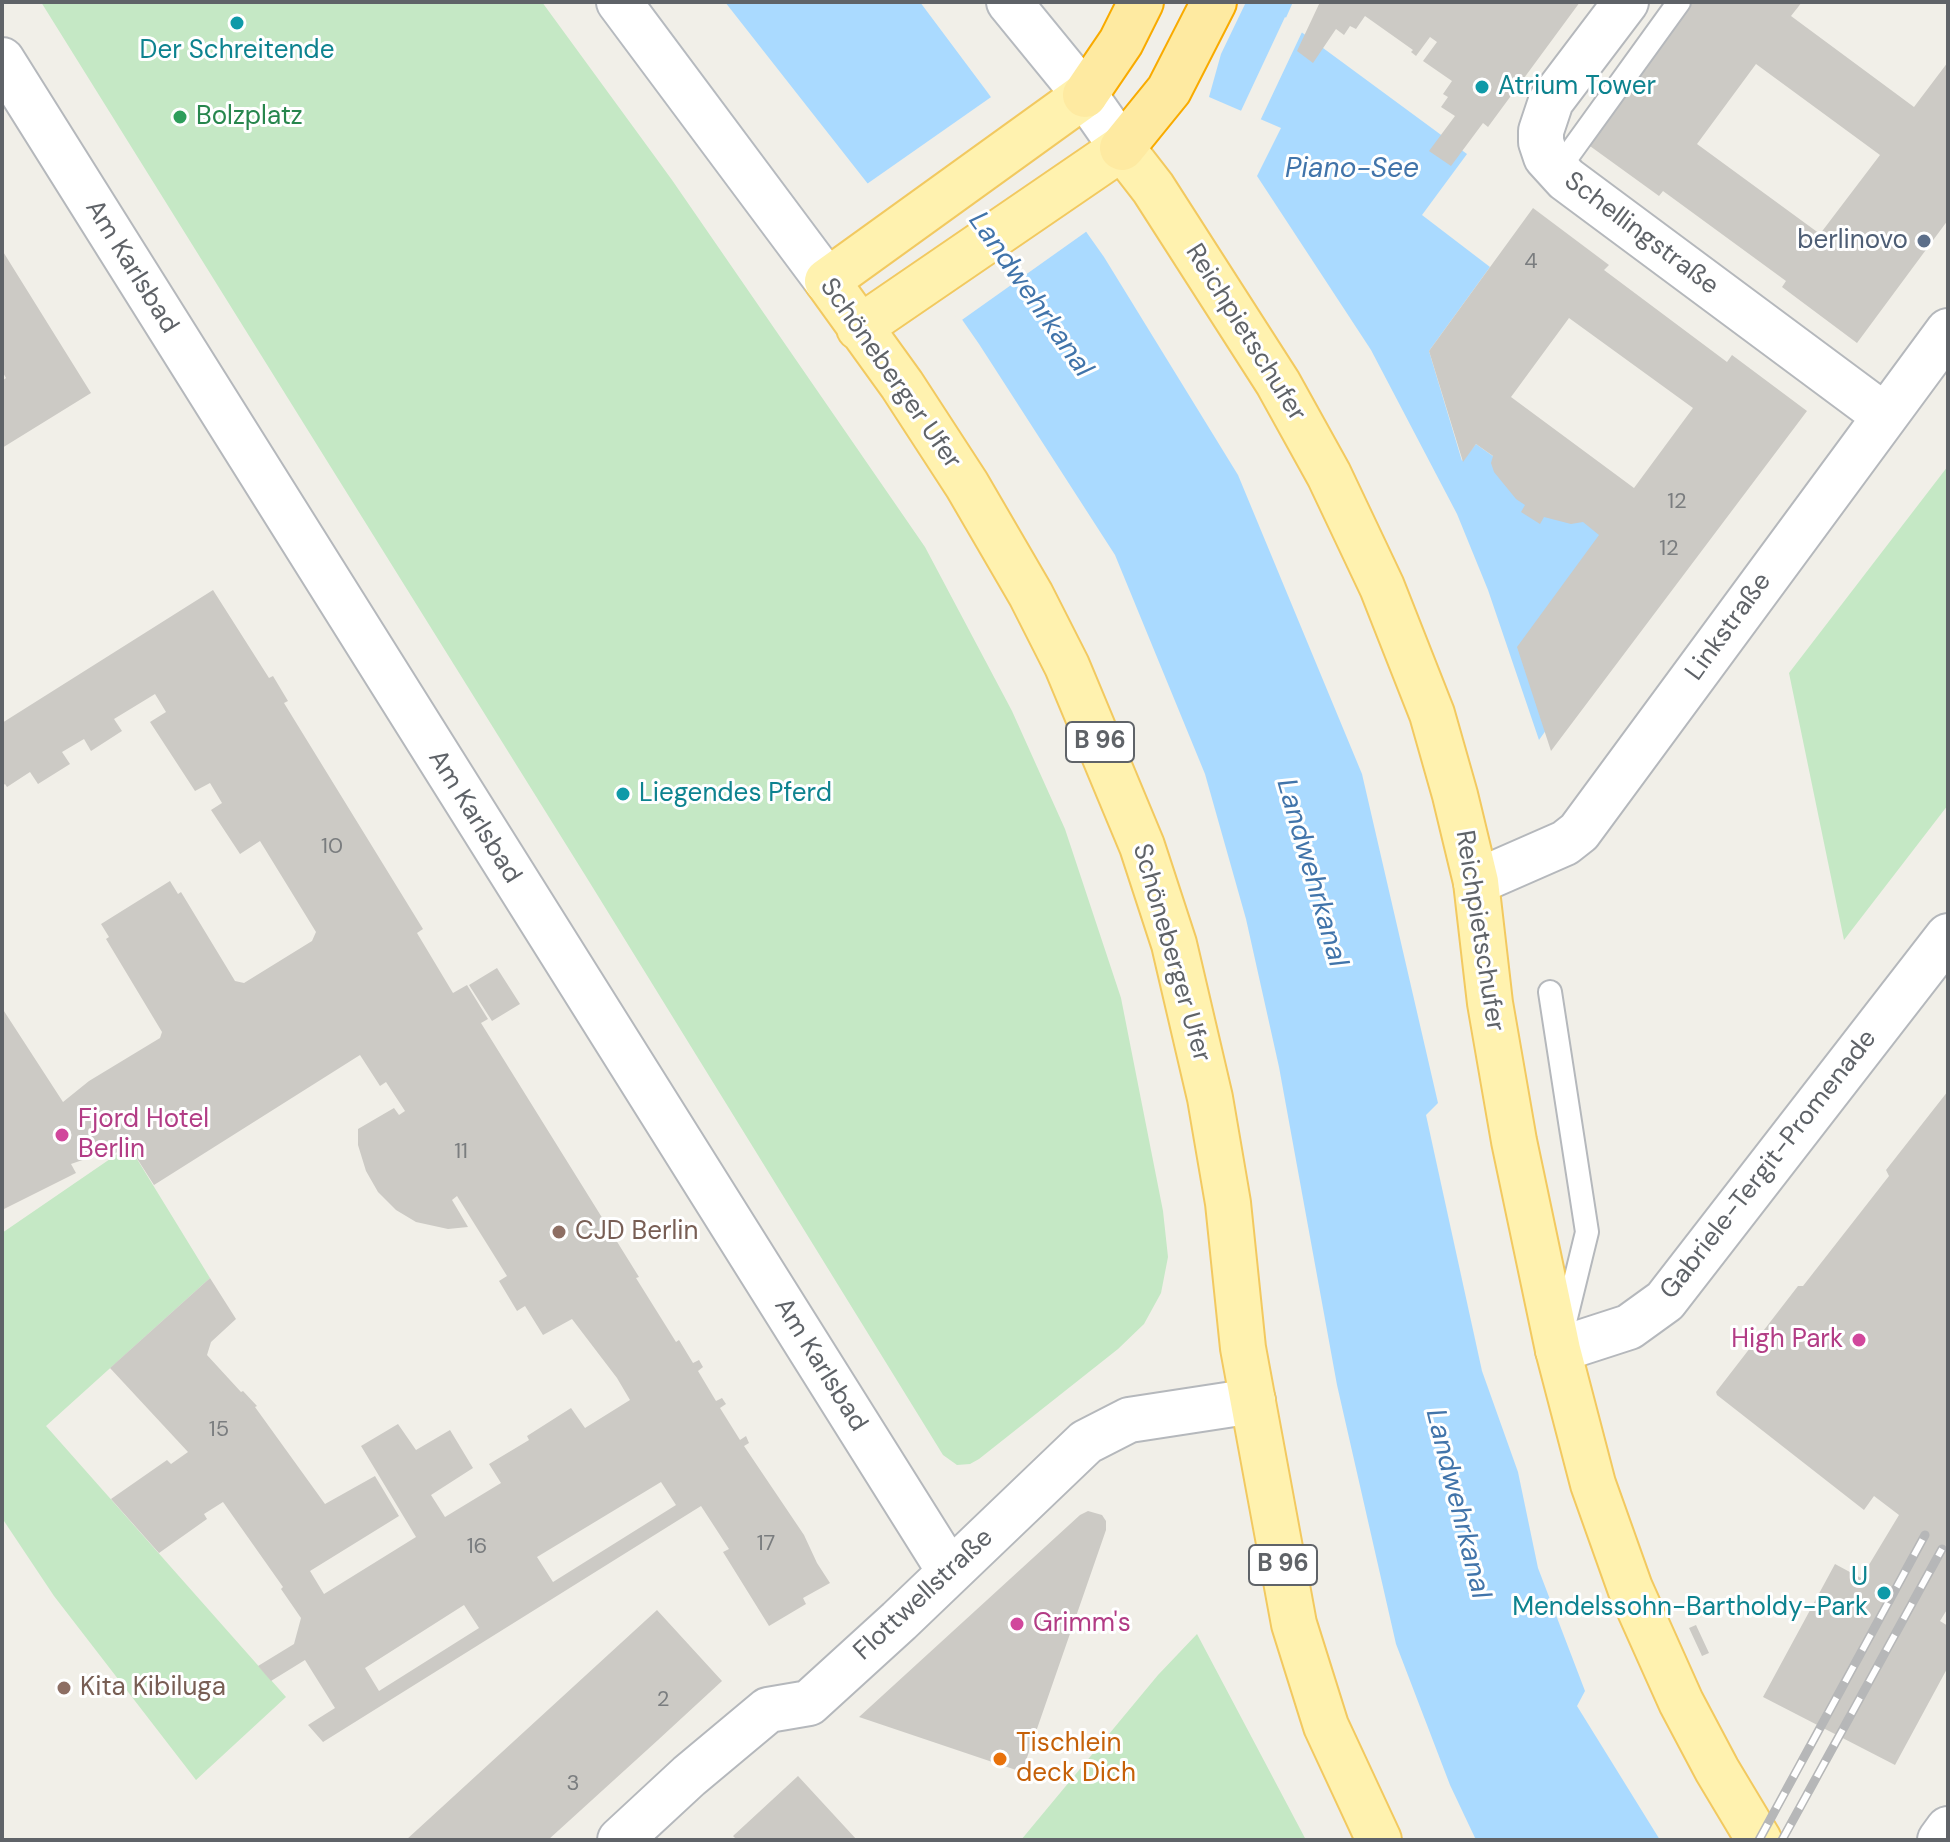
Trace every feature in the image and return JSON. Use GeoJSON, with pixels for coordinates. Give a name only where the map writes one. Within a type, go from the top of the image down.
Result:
{"type":"FeatureCollection","features":[{"type":"Feature","properties":{"kind":"highway"},"geometry":{"type":"LineString","coordinates":[[1085,95],[1121,42],[1141,2]]}},
{"type":"Feature","properties":{"kind":"highway"},"geometry":{"type":"LineString","coordinates":[[1122,148],[1169,90],[1214,2]]}},
{"type":"Feature","properties":{"kind":"main road"},"geometry":{"type":"LineString","coordinates":[[827,281],[1085,95]]}},
{"type":"Feature","properties":{"kind":"main road"},"geometry":{"type":"LineString","coordinates":[[859,328],[1122,148]]}},
{"type":"Feature","properties":{"kind":"main road","name":"Reichpietschufer"},"geometry":{"type":"LineString","coordinates":[[1122,148],[1153,188],[1307,432],[1388,600],[1432,714],[1476,882],[1490,1003],[1514,1141],[1558,1350],[1593,1484],[1630,1588],[1681,1702],[1759,1840]]}},
{"type":"Feature","properties":{"kind":"main road","name":"Schöneberger Ufer"},"geometry":{"type":"LineString","coordinates":[[827,281],[902,385],[967,485],[1031,595],[1067,666],[1142,846],[1174,944],[1210,1098],[1228,1203],[1243,1348],[1294,1624],[1326,1726],[1379,1840]]}},
{"type":"Feature","properties":{"kind":"street","name":"Schöneberger Ufer"},"geometry":{"type":"LineString","coordinates":[[619,2],[827,281]]}},
{"type":"Feature","properties":{"kind":"street","name":"Reichpietschufer"},"geometry":{"type":"LineString","coordinates":[[1009,2],[1085,95],[1122,148]]}},
{"type":"Feature","properties":{"kind":"street","name":"Schellingstraße"},"geometry":{"type":"LineString","coordinates":[[1626,2],[1567,79],[1545,115],[1541,142],[1546,157],[1557,171],[1885,416]]}},
{"type":"Feature","properties":{"kind":"street","name":"Am Karlsbad"},"geometry":{"type":"LineString","coordinates":[[2,60],[950,1572]]}},
{"type":"Feature","properties":{"kind":"street","name":"Linkstraße"},"geometry":{"type":"LineString","coordinates":[[1476,882],[1565,843],[1579,832],[1948,331]]}},
{"type":"Feature","properties":{"kind":"street","name":"Gabriele-Tergit-Promenade"},"geometry":{"type":"LineString","coordinates":[[1558,1350],[1629,1327],[1665,1301],[1948,936]]}},
{"type":"Feature","properties":{"kind":"street","name":"Flottwellstraße"},"geometry":{"type":"LineString","coordinates":[[620,1840],[689,1776],[768,1710],[809,1703],[1086,1442],[1129,1420],[1253,1401]]}},
{"type":"Feature","properties":{"kind":"street"},"geometry":{"type":"LineString","coordinates":[[1940,1840],[1948,1829]]}},
{"type":"Feature","properties":{"kind":"lane"},"geometry":{"type":"LineString","coordinates":[[1557,171],[1679,2]]}},
{"type":"Feature","properties":{"kind":"lane"},"geometry":{"type":"LineString","coordinates":[[1550,992],[1587,1232],[1558,1350]]}},
{"type":"Feature","properties":{"kind":"green space"},"geometry":{"type":"Polygon","coordinates":[[[41,2],[542,2],[672,180],[925,547],[1012,711],[1065,829],[1121,998],[1163,1211],[1168,1257],[1161,1293],[1144,1324],[1118,1349],[979,1459],[970,1464],[957,1465],[943,1455],[41,2]]]}},
{"type":"Feature","properties":{"kind":"green space"},"geometry":{"type":"Polygon","coordinates":[[[1948,466],[1948,805],[1844,940],[1789,673],[1948,466]]]}},
{"type":"Feature","properties":{"kind":"green space"},"geometry":{"type":"Polygon","coordinates":[[[129,1146],[210,1278],[46,1426],[286,1697],[196,1780],[54,1596],[2,1518],[2,1233],[129,1146]]]}},
{"type":"Feature","properties":{"kind":"green space"},"geometry":{"type":"Polygon","coordinates":[[[1197,1634],[1306,1840],[1021,1840],[1158,1675],[1197,1634]]]}},
{"type":"Feature","properties":{"kind":"water","name":"Landwehrkanal"},"geometry":{"type":"Polygon","coordinates":[[[725,2],[920,2],[1104,257],[1238,475],[1362,774],[1438,1103],[1426,1115],[1482,1371],[1518,1472],[1538,1568],[1585,1691],[1577,1706],[1660,1840],[1476,1840],[1450,1785],[1396,1644],[1337,1385],[1279,1067],[1246,919],[1205,774],[1115,555],[979,344],[868,184],[725,2]]]}},
{"type":"Feature","properties":{"kind":"water","name":"Piano-See"},"geometry":{"type":"Polygon","coordinates":[[[1246,2],[1293,2],[1285,20],[1467,154],[1422,215],[1490,267],[1429,351],[1462,461],[1476,444],[1657,574],[1539,740],[1488,590],[1457,514],[1371,350],[1257,176],[1281,128],[1209,97],[1221,54],[1246,2]]]}},
{"type":"Feature","properties":{"kind":"pier"},"geometry":{"type":"Polygon","coordinates":[[[1285,17],[1303,30],[1260,121],[1240,113],[1285,17]]]}},
{"type":"Feature","properties":{"kind":"pier"},"geometry":{"type":"Polygon","coordinates":[[[994,95],[1090,229],[959,322],[864,186],[994,95]]]}},
{"type":"Feature","properties":{"kind":"building","name":"Atrium Tower"},"geometry":{"type":"Polygon","coordinates":[[[1320,2],[1580,2],[1488,127],[1483,123],[1451,166],[1429,151],[1455,116],[1441,107],[1448,97],[1443,94],[1452,81],[1423,61],[1437,42],[1430,37],[1416,56],[1411,52],[1413,50],[1365,16],[1356,29],[1350,26],[1344,35],[1336,29],[1313,63],[1297,51],[1320,2]]]}},
{"type":"Feature","properties":{"kind":"building"},"geometry":{"type":"Polygon","coordinates":[[[1685,2],[1802,2],[1791,16],[1914,107],[1948,62],[1948,220],[1857,343],[1782,287],[1786,281],[1663,191],[1659,196],[1583,141],[1685,2]],[[1756,64],[1697,144],[1820,234],[1880,155],[1756,64]]]}},
{"type":"Feature","properties":{"kind":"building"},"geometry":{"type":"Polygon","coordinates":[[[1533,208],[1609,265],[1604,270],[1727,362],[1732,355],[1807,411],[1551,751],[1517,647],[1599,535],[1583,522],[1571,524],[1544,517],[1540,524],[1521,512],[1525,505],[1516,499],[1494,472],[1491,463],[1493,456],[1476,444],[1463,462],[1429,351],[1533,208]],[[1569,318],[1511,397],[1634,488],[1693,408],[1569,318]]]}},
{"type":"Feature","properties":{"kind":"building"},"geometry":{"type":"Polygon","coordinates":[[[2,250],[91,393],[2,448],[2,381],[6,378],[2,371],[2,250]]]}},
{"type":"Feature","properties":{"kind":"building"},"geometry":{"type":"Polygon","coordinates":[[[213,590],[269,678],[273,676],[288,701],[284,703],[423,929],[417,933],[453,993],[467,985],[488,1019],[481,1023],[676,1342],[679,1340],[693,1363],[699,1360],[703,1367],[698,1371],[716,1401],[722,1398],[726,1404],[720,1408],[740,1440],[746,1436],[749,1443],[744,1446],[804,1535],[830,1583],[803,1598],[806,1604],[769,1626],[723,1552],[729,1549],[701,1506],[323,1742],[308,1725],[335,1708],[305,1660],[271,1681],[258,1666],[294,1644],[301,1618],[223,1502],[204,1514],[207,1519],[159,1553],[111,1499],[167,1460],[171,1464],[188,1452],[110,1368],[210,1278],[236,1319],[211,1342],[207,1355],[257,1406],[325,1504],[375,1476],[399,1516],[310,1571],[324,1594],[416,1537],[361,1446],[398,1424],[416,1450],[450,1430],[473,1468],[431,1495],[445,1517],[501,1483],[489,1464],[529,1440],[527,1436],[571,1408],[585,1428],[630,1400],[572,1319],[543,1335],[525,1306],[517,1311],[499,1281],[507,1276],[457,1196],[452,1200],[468,1227],[448,1229],[416,1222],[396,1210],[378,1192],[366,1171],[358,1145],[358,1129],[394,1108],[399,1115],[405,1111],[386,1082],[380,1086],[360,1055],[154,1185],[129,1146],[104,1159],[99,1151],[94,1156],[71,1164],[76,1173],[2,1210],[2,1008],[63,1102],[89,1081],[160,1038],[162,1032],[106,939],[109,937],[101,924],[170,881],[178,894],[181,892],[235,981],[244,983],[312,941],[316,932],[260,841],[240,854],[211,810],[222,803],[210,783],[195,791],[150,722],[166,712],[155,694],[114,719],[122,731],[91,751],[84,739],[62,752],[70,764],[38,784],[30,772],[7,787],[5,784],[2,786],[2,723],[213,590]],[[661,1482],[537,1557],[553,1582],[676,1505],[661,1482]],[[464,1605],[365,1668],[379,1691],[479,1628],[464,1605]]]}},
{"type":"Feature","properties":{"kind":"building"},"geometry":{"type":"Polygon","coordinates":[[[497,968],[520,1004],[492,1021],[469,985],[497,968]]]}},
{"type":"Feature","properties":{"kind":"building","name":"High Park"},"geometry":{"type":"Polygon","coordinates":[[[1948,1091],[1948,1608],[1940,1621],[1948,1626],[1948,1667],[1895,1765],[1763,1697],[1835,1564],[1861,1578],[1899,1515],[1874,1496],[1864,1510],[1716,1392],[1889,1176],[1886,1170],[1948,1091]]]}},
{"type":"Feature","properties":{"kind":"building","name":"Grimm's"},"geometry":{"type":"Polygon","coordinates":[[[1088,1511],[1102,1515],[1106,1530],[1022,1772],[859,1717],[1080,1515],[1088,1511]]]}},
{"type":"Feature","properties":{"kind":"building"},"geometry":{"type":"Polygon","coordinates":[[[657,1610],[722,1681],[658,1740],[548,1840],[406,1840],[657,1610]]]}},
{"type":"Feature","properties":{"kind":"building"},"geometry":{"type":"Polygon","coordinates":[[[1696,1625],[1709,1653],[1702,1656],[1689,1628],[1696,1625]]]}},
{"type":"Feature","properties":{"kind":"building"},"geometry":{"type":"Polygon","coordinates":[[[798,1776],[857,1840],[737,1840],[733,1836],[798,1776]]]}},
{"type":"Feature","properties":{"kind":"railway"},"geometry":{"type":"LineString","coordinates":[[1759,1840],[1925,1535]]}},
{"type":"Feature","properties":{"kind":"railway"},"geometry":{"type":"LineString","coordinates":[[1782,1840],[1942,1549]]}},
{"type":"Feature","properties":{"kind":"place","name":"Der Schreitende"},"geometry":{"type":"Point","coordinates":[237,23]}},
{"type":"Feature","properties":{"kind":"place","name":"Atrium Tower"},"geometry":{"type":"Point","coordinates":[1482,87]}},
{"type":"Feature","properties":{"kind":"place","name":"Bolzplatz"},"geometry":{"type":"Point","coordinates":[180,117]}},
{"type":"Feature","properties":{"kind":"place","name":"berlinovo"},"geometry":{"type":"Point","coordinates":[1924,241]}},
{"type":"Feature","properties":{"kind":"place","name":"Liegendes Pferd"},"geometry":{"type":"Point","coordinates":[623,794]}},
{"type":"Feature","properties":{"kind":"place","name":"Fjord Hotel Berlin"},"geometry":{"type":"Point","coordinates":[62,1135]}},
{"type":"Feature","properties":{"kind":"place","name":"CJD Berlin"},"geometry":{"type":"Point","coordinates":[559,1232]}},
{"type":"Feature","properties":{"kind":"place","name":"High Park"},"geometry":{"type":"Point","coordinates":[1859,1340]}},
{"type":"Feature","properties":{"kind":"place","name":"U Mendelssohn-Bartholdy-Park"},"geometry":{"type":"Point","coordinates":[1884,1593]}},
{"type":"Feature","properties":{"kind":"place","name":"Grimm's"},"geometry":{"type":"Point","coordinates":[1017,1624]}},
{"type":"Feature","properties":{"kind":"place","name":"Kita Kibiluga"},"geometry":{"type":"Point","coordinates":[64,1688]}},
{"type":"Feature","properties":{"kind":"place","name":"Tischlein deck Dich"},"geometry":{"type":"Point","coordinates":[1000,1759]}}]}
